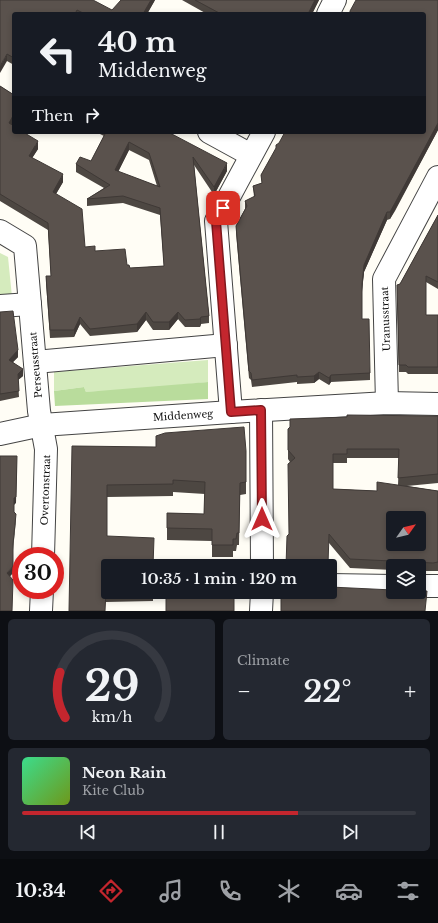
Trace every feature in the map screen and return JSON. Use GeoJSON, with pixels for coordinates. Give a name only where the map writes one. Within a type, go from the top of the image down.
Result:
{"type":"FeatureCollection","features":[{"type":"Feature","properties":{"kind":"street"},"geometry":{"type":"LineString","coordinates":[[329,12],[335,0]]}},
{"type":"Feature","properties":{"kind":"street"},"geometry":{"type":"LineString","coordinates":[[213,134],[251,155]]}},
{"type":"Feature","properties":{"kind":"street"},"geometry":{"type":"LineString","coordinates":[[231,412],[216,221],[263,134]]}},
{"type":"Feature","properties":{"kind":"street","name":"Uranusstraat"},"geometry":{"type":"LineString","coordinates":[[387,403],[384,279],[438,177]]}},
{"type":"Feature","properties":{"kind":"street","name":"Perseusstraat"},"geometry":{"type":"LineString","coordinates":[[0,231],[25,246],[42,425]]}},
{"type":"Feature","properties":{"kind":"street"},"geometry":{"type":"LineString","coordinates":[[0,306],[30,304]]}},
{"type":"Feature","properties":{"kind":"street"},"geometry":{"type":"LineString","coordinates":[[35,362],[226,345]]}},
{"type":"Feature","properties":{"kind":"street","name":"Middenweg"},"geometry":{"type":"LineString","coordinates":[[0,434],[42,425],[231,412],[387,403],[438,404]]}},
{"type":"Feature","properties":{"kind":"street"},"geometry":{"type":"LineString","coordinates":[[261,410],[262,559]]}},
{"type":"Feature","properties":{"kind":"street","name":"Overtonstraat"},"geometry":{"type":"LineString","coordinates":[[42,425],[46,449],[43,547]]}},
{"type":"Feature","properties":{"kind":"street"},"geometry":{"type":"LineString","coordinates":[[337,585],[386,586]]}},
{"type":"Feature","properties":{"kind":"street"},"geometry":{"type":"LineString","coordinates":[[426,586],[438,586]]}},
{"type":"Feature","properties":{"kind":"street"},"geometry":{"type":"LineString","coordinates":[[41,611],[42,599]]}},
{"type":"Feature","properties":{"kind":"street"},"geometry":{"type":"LineString","coordinates":[[261,611],[262,599]]}},
{"type":"Feature","properties":{"kind":"green space"},"geometry":{"type":"Polygon","coordinates":[[[0,253],[8,257],[12,297],[0,297],[0,253]]]}},
{"type":"Feature","properties":{"kind":"green space"},"geometry":{"type":"Polygon","coordinates":[[[208,360],[208,382],[132,390],[86,392],[84,387],[54,391],[54,372],[208,360]]]}},
{"type":"Feature","properties":{"kind":"green space"},"geometry":{"type":"Polygon","coordinates":[[[208,382],[208,399],[55,406],[54,391],[84,387],[86,392],[208,382]]]}},
{"type":"Feature","properties":{"kind":"building"},"geometry":{"type":"Polygon","coordinates":[[[0,0],[93,0],[112,10],[121,0],[151,0],[144,12],[81,12],[77,10],[76,12],[12,12],[12,57],[7,54],[0,66],[0,0]]]}},
{"type":"Feature","properties":{"kind":"building"},"geometry":{"type":"Polygon","coordinates":[[[195,0],[315,0],[309,12],[217,12],[195,0]]]}},
{"type":"Feature","properties":{"kind":"building"},"geometry":{"type":"Polygon","coordinates":[[[356,0],[438,0],[438,123],[390,212],[387,212],[364,265],[362,284],[362,319],[369,319],[370,373],[331,375],[329,378],[319,372],[314,376],[297,377],[297,375],[252,380],[251,373],[249,371],[236,226],[247,206],[245,201],[255,196],[253,186],[262,183],[261,175],[276,148],[276,145],[279,143],[284,134],[426,134],[426,12],[350,11],[356,0]]]}},
{"type":"Feature","properties":{"kind":"building"},"geometry":{"type":"Polygon","coordinates":[[[0,86],[12,94],[12,118],[9,123],[12,125],[12,134],[26,134],[38,141],[29,156],[63,174],[53,192],[82,209],[85,247],[95,246],[95,251],[125,249],[127,265],[129,265],[130,268],[164,266],[160,208],[123,196],[87,199],[110,185],[76,164],[80,157],[91,161],[105,134],[172,134],[227,163],[214,187],[193,157],[209,316],[201,317],[200,319],[185,320],[178,312],[169,322],[153,322],[146,312],[137,324],[90,329],[80,317],[74,330],[50,330],[46,276],[51,276],[48,223],[0,194],[0,86]],[[129,142],[115,170],[160,187],[149,153],[129,142]]]}},
{"type":"Feature","properties":{"kind":"building"},"geometry":{"type":"Polygon","coordinates":[[[438,215],[438,282],[426,276],[426,315],[438,315],[438,367],[408,367],[406,365],[399,365],[397,285],[400,284],[438,215]]]}},
{"type":"Feature","properties":{"kind":"building"},"geometry":{"type":"Polygon","coordinates":[[[13,311],[18,350],[9,360],[23,369],[18,374],[19,391],[0,394],[0,312],[13,311]]]}},
{"type":"Feature","properties":{"kind":"building"},"geometry":{"type":"Polygon","coordinates":[[[347,415],[438,416],[438,474],[398,478],[399,449],[347,449],[347,454],[333,454],[333,489],[377,491],[377,482],[438,491],[438,562],[426,563],[426,559],[386,559],[386,561],[350,559],[329,534],[328,559],[286,559],[287,536],[289,534],[288,464],[295,458],[288,450],[288,429],[290,427],[290,419],[347,417],[347,415]]]}},
{"type":"Feature","properties":{"kind":"building"},"geometry":{"type":"Polygon","coordinates":[[[244,427],[246,482],[240,483],[239,533],[237,533],[236,539],[233,539],[233,545],[212,545],[212,529],[167,528],[167,513],[204,514],[205,482],[173,480],[173,484],[107,485],[107,536],[154,538],[153,559],[101,559],[101,599],[106,599],[105,611],[69,611],[72,446],[156,447],[156,436],[165,433],[244,427]]]}},
{"type":"Feature","properties":{"kind":"building"},"geometry":{"type":"Polygon","coordinates":[[[0,456],[17,456],[16,497],[14,498],[14,512],[16,514],[12,547],[12,567],[7,573],[12,579],[12,611],[0,611],[0,456]]]}},
{"type":"Feature","properties":{"kind":"building"},"geometry":{"type":"Polygon","coordinates":[[[337,587],[386,590],[386,599],[426,599],[427,591],[425,611],[281,611],[281,599],[337,599],[337,587]]]}},
{"type":"Feature","properties":{"kind":"building"},"geometry":{"type":"Polygon","coordinates":[[[166,599],[234,599],[234,611],[166,611],[166,599]]]}},
{"type":"Feature","properties":{"kind":"route"},"geometry":{"type":"LineString","coordinates":[[223,208],[216,221],[231,412],[261,410],[262,519]]}}]}
